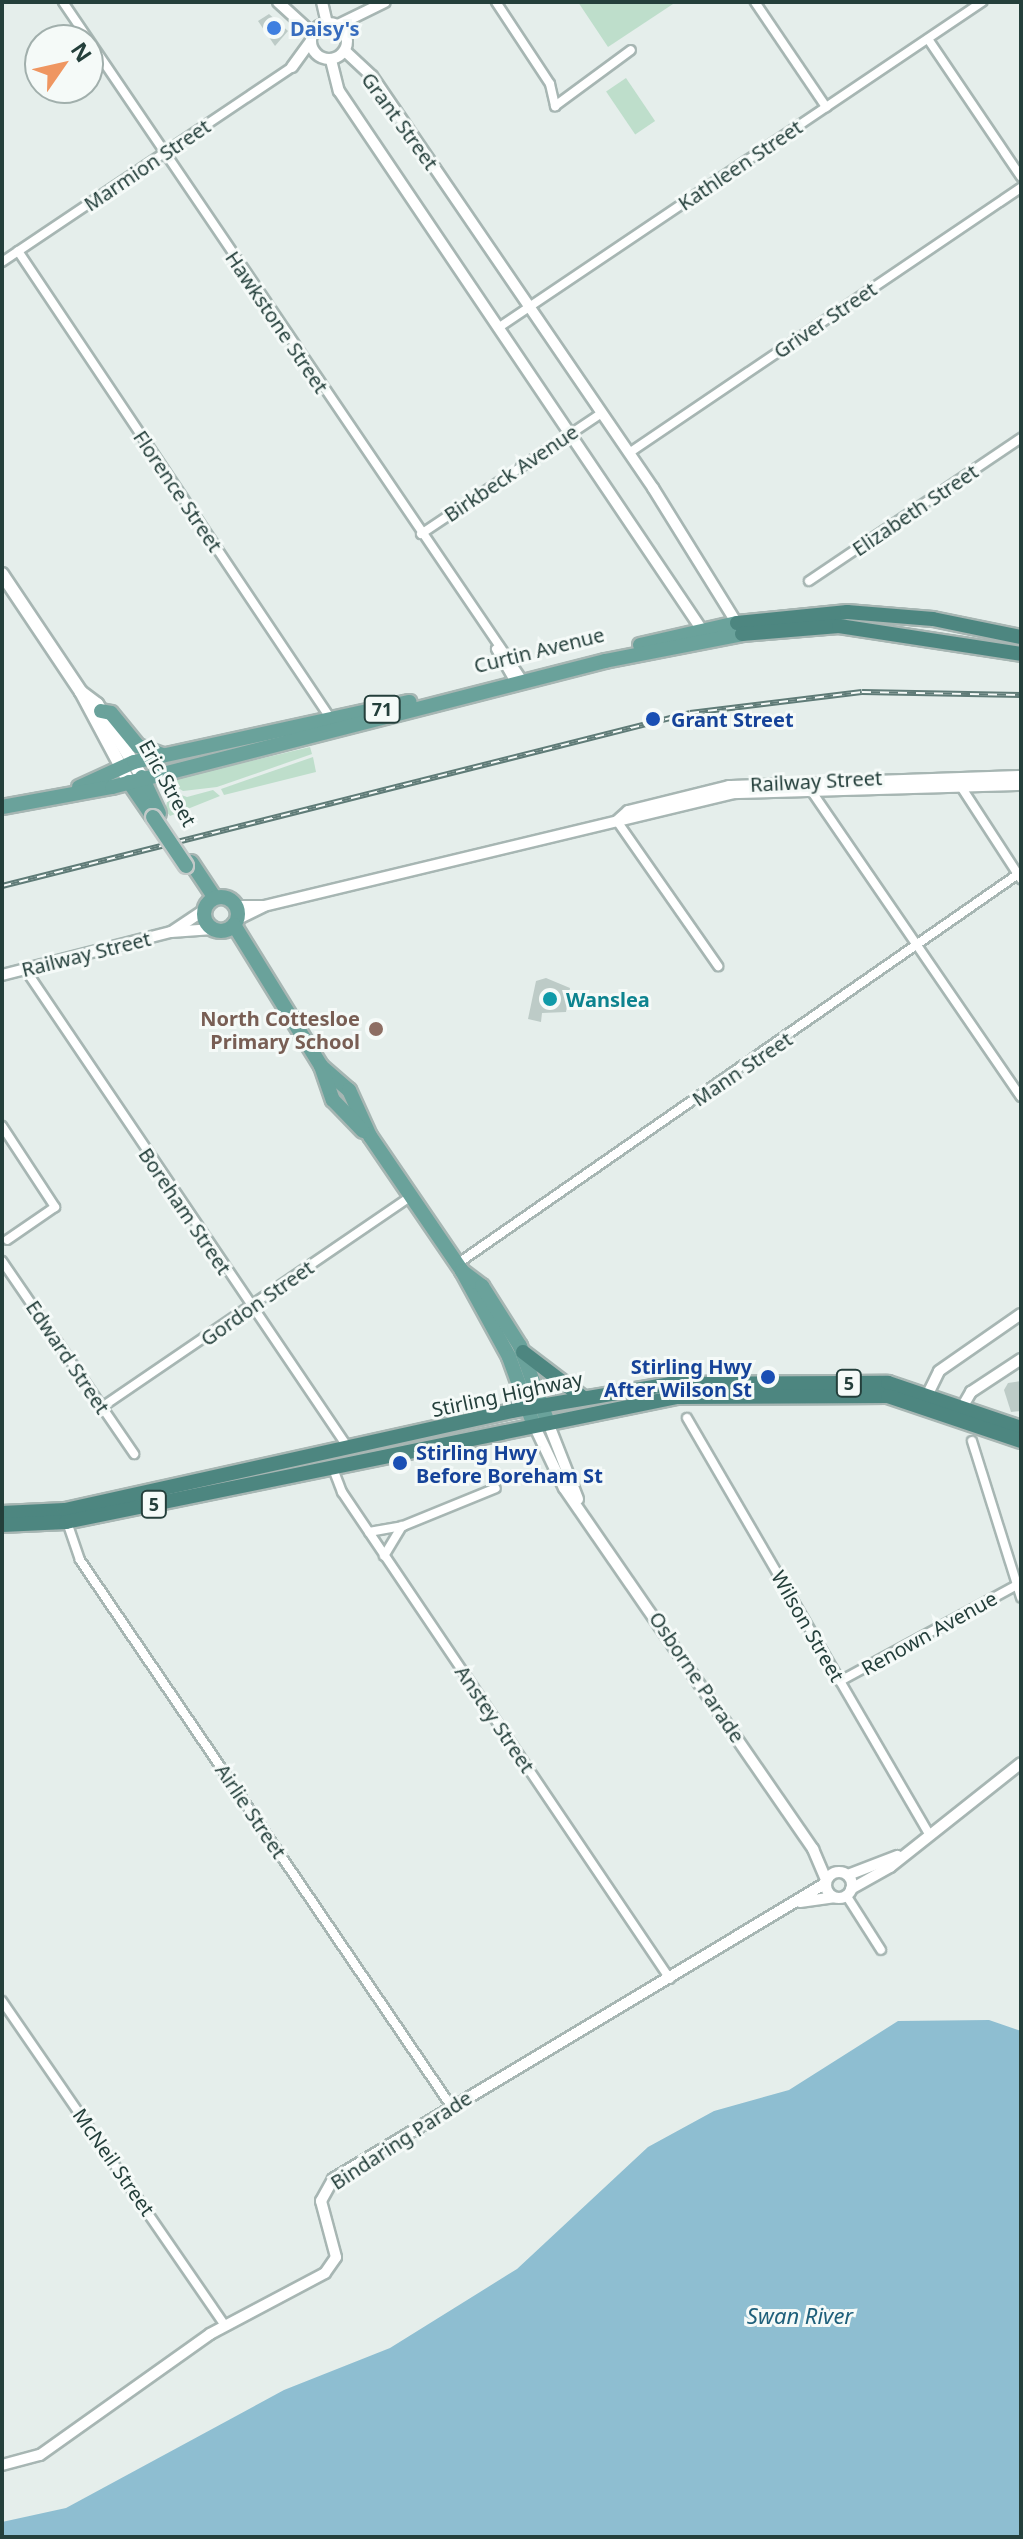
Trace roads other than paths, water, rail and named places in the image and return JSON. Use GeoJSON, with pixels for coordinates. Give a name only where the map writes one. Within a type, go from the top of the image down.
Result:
{"type":"FeatureCollection","features":[{"type":"Feature","properties":{"kind":"highway","name":"Curtin Avenue"},"geometry":{"type":"LineString","coordinates":[[740,628],[847,612],[933,619],[1021,637]]}},
{"type":"Feature","properties":{"kind":"highway","name":"Curtin Avenue"},"geometry":{"type":"LineString","coordinates":[[740,628],[839,626],[1021,654]]}},
{"type":"Feature","properties":{"kind":"highway"},"geometry":{"type":"LineString","coordinates":[[523,1352],[582,1397]]}},
{"type":"Feature","properties":{"kind":"highway","name":"Stirling Highway"},"geometry":{"type":"LineString","coordinates":[[331,1460],[346,1445],[534,1406],[670,1384],[888,1383],[960,1411],[1021,1428]]}},
{"type":"Feature","properties":{"kind":"highway","name":"Stirling Highway"},"geometry":{"type":"LineString","coordinates":[[2,1525],[66,1516],[331,1460],[687,1396],[925,1398]]}},
{"type":"Feature","properties":{"kind":"highway","name":"Stirling Highway"},"geometry":{"type":"LineString","coordinates":[[960,1411],[1021,1441]]}},
{"type":"Feature","properties":{"kind":"highway","name":"Stirling Highway"},"geometry":{"type":"LineString","coordinates":[[2,1513],[66,1516]]}},
{"type":"Feature","properties":{"kind":"main road","name":"Eric Street"},"geometry":{"type":"LineString","coordinates":[[5,583],[128,764]]}},
{"type":"Feature","properties":{"kind":"main road","name":"Curtin Avenue"},"geometry":{"type":"LineString","coordinates":[[2,807],[76,789],[136,780],[517,680],[740,628]]}},
{"type":"Feature","properties":{"kind":"main road","name":"Eric Street"},"geometry":{"type":"LineString","coordinates":[[81,692],[101,711],[156,815],[189,864],[210,903],[229,922]]}},
{"type":"Feature","properties":{"kind":"main road"},"geometry":{"type":"LineString","coordinates":[[101,711],[111,713],[138,746],[165,756]]}},
{"type":"Feature","properties":{"kind":"main road","name":"Curtin Avenue"},"geometry":{"type":"LineString","coordinates":[[76,789],[128,764],[335,726]]}},
{"type":"Feature","properties":{"kind":"main road"},"geometry":{"type":"LineString","coordinates":[[210,903],[229,922],[321,1066],[349,1090],[370,1136],[460,1268],[540,1421]]}},
{"type":"Feature","properties":{"kind":"main road"},"geometry":{"type":"LineString","coordinates":[[460,1268],[482,1286],[523,1352],[534,1406]]}},
{"type":"Feature","properties":{"kind":"street","name":"Hawkstone Street"},"geometry":{"type":"LineString","coordinates":[[63,2],[517,680]]}},
{"type":"Feature","properties":{"kind":"street"},"geometry":{"type":"LineString","coordinates":[[278,2],[311,38],[318,56],[331,60],[345,51],[347,39],[363,17],[385,2]]}},
{"type":"Feature","properties":{"kind":"street"},"geometry":{"type":"LineString","coordinates":[[322,2],[333,24],[347,39]]}},
{"type":"Feature","properties":{"kind":"street"},"geometry":{"type":"LineString","coordinates":[[496,2],[550,84],[555,106],[552,118]]}},
{"type":"Feature","properties":{"kind":"street"},"geometry":{"type":"LineString","coordinates":[[755,2],[826,107]]}},
{"type":"Feature","properties":{"kind":"street","name":"Kathleen Street"},"geometry":{"type":"LineString","coordinates":[[498,328],[982,2]]}},
{"type":"Feature","properties":{"kind":"street"},"geometry":{"type":"LineString","coordinates":[[311,38],[333,24],[363,17]]}},
{"type":"Feature","properties":{"kind":"street","name":"Marmion Street"},"geometry":{"type":"LineString","coordinates":[[292,67],[311,38]]}},
{"type":"Feature","properties":{"kind":"street"},"geometry":{"type":"LineString","coordinates":[[928,39],[1021,177]]}},
{"type":"Feature","properties":{"kind":"street"},"geometry":{"type":"LineString","coordinates":[[555,106],[631,50]]}},
{"type":"Feature","properties":{"kind":"street","name":"Grant Street"},"geometry":{"type":"LineString","coordinates":[[345,51],[372,76],[629,453],[740,628]]}},
{"type":"Feature","properties":{"kind":"street","name":"Marmion Street"},"geometry":{"type":"LineString","coordinates":[[3,259],[292,67],[318,56]]}},
{"type":"Feature","properties":{"kind":"street","name":"Grant Street"},"geometry":{"type":"LineString","coordinates":[[331,60],[339,91],[706,635]]}},
{"type":"Feature","properties":{"kind":"street","name":"Griver Street"},"geometry":{"type":"LineString","coordinates":[[629,453],[1021,188]]}},
{"type":"Feature","properties":{"kind":"street","name":"Florence Street"},"geometry":{"type":"LineString","coordinates":[[18,251],[335,726]]}},
{"type":"Feature","properties":{"kind":"street","name":"Birkbeck Avenue"},"geometry":{"type":"LineString","coordinates":[[421,534],[602,413]]}},
{"type":"Feature","properties":{"kind":"street","name":"Elizabeth Street"},"geometry":{"type":"LineString","coordinates":[[809,581],[1021,438]]}},
{"type":"Feature","properties":{"kind":"street","name":"Railway Street"},"geometry":{"type":"LineString","coordinates":[[2,975],[171,932],[229,922],[264,906],[617,821],[628,811],[729,786],[808,786],[1021,776]]}},
{"type":"Feature","properties":{"kind":"street"},"geometry":{"type":"LineString","coordinates":[[956,779],[1020,875]]}},
{"type":"Feature","properties":{"kind":"street","name":"Railway Street"},"geometry":{"type":"LineString","coordinates":[[956,779],[1021,785]]}},
{"type":"Feature","properties":{"kind":"street"},"geometry":{"type":"LineString","coordinates":[[808,786],[1021,1097]]}},
{"type":"Feature","properties":{"kind":"street"},"geometry":{"type":"LineString","coordinates":[[617,821],[718,966]]}},
{"type":"Feature","properties":{"kind":"street","name":"Mann Street"},"geometry":{"type":"LineString","coordinates":[[460,1268],[919,948],[921,939],[1020,875]]}},
{"type":"Feature","properties":{"kind":"street","name":"Railway Street"},"geometry":{"type":"LineString","coordinates":[[171,932],[210,903]]}},
{"type":"Feature","properties":{"kind":"street","name":"Boreham Street"},"geometry":{"type":"LineString","coordinates":[[25,969],[251,1310],[346,1445]]}},
{"type":"Feature","properties":{"kind":"street"},"geometry":{"type":"LineString","coordinates":[[2,1126],[55,1207],[7,1240]]}},
{"type":"Feature","properties":{"kind":"street","name":"Gordon Street"},"geometry":{"type":"LineString","coordinates":[[102,1407],[251,1310],[411,1196]]}},
{"type":"Feature","properties":{"kind":"street","name":"Edward Street"},"geometry":{"type":"LineString","coordinates":[[2,1261],[134,1454]]}},
{"type":"Feature","properties":{"kind":"street"},"geometry":{"type":"LineString","coordinates":[[925,1398],[939,1371],[1021,1314]]}},
{"type":"Feature","properties":{"kind":"street"},"geometry":{"type":"LineString","coordinates":[[960,1411],[1021,1359]]}},
{"type":"Feature","properties":{"kind":"street","name":"Wilson Street"},"geometry":{"type":"LineString","coordinates":[[687,1418],[929,1834]]}},
{"type":"Feature","properties":{"kind":"street","name":"Osborne Parade"},"geometry":{"type":"LineString","coordinates":[[540,1421],[564,1488],[580,1504],[813,1849],[834,1897]]}},
{"type":"Feature","properties":{"kind":"street"},"geometry":{"type":"LineString","coordinates":[[972,1441],[1021,1597]]}},
{"type":"Feature","properties":{"kind":"street","name":"Anstey Street"},"geometry":{"type":"LineString","coordinates":[[331,1460],[384,1556],[670,1979]]}},
{"type":"Feature","properties":{"kind":"street"},"geometry":{"type":"LineString","coordinates":[[369,1532],[403,1526],[496,1488]]}},
{"type":"Feature","properties":{"kind":"street","name":"Airlie Street"},"geometry":{"type":"LineString","coordinates":[[66,1516],[74,1551],[451,2106]]}},
{"type":"Feature","properties":{"kind":"street"},"geometry":{"type":"LineString","coordinates":[[384,1556],[403,1526]]}},
{"type":"Feature","properties":{"kind":"street","name":"Renown Avenue"},"geometry":{"type":"LineString","coordinates":[[840,1681],[1017,1585]]}},
{"type":"Feature","properties":{"kind":"street"},"geometry":{"type":"LineString","coordinates":[[848,1892],[1021,1763]]}},
{"type":"Feature","properties":{"kind":"street","name":"Osborne Parade"},"geometry":{"type":"LineString","coordinates":[[813,1849],[843,1874]]}},
{"type":"Feature","properties":{"kind":"street","name":"Bindaring Parade"},"geometry":{"type":"LineString","coordinates":[[2,2465],[40,2455],[225,2325],[333,2266],[337,2246],[321,2201],[325,2188],[451,2106],[800,1902],[826,1882],[902,1854]]}},
{"type":"Feature","properties":{"kind":"street"},"geometry":{"type":"LineString","coordinates":[[843,1874],[848,1892],[881,1950]]}},
{"type":"Feature","properties":{"kind":"street","name":"Bindaring Parade"},"geometry":{"type":"LineString","coordinates":[[800,1902],[848,1892]]}},
{"type":"Feature","properties":{"kind":"street","name":"McNeil Street"},"geometry":{"type":"LineString","coordinates":[[2,2001],[225,2325]]}},
{"type":"Feature","properties":{"kind":"water","name":"Swan River"},"geometry":{"type":"Polygon","coordinates":[[[989,2020],[1021,2031],[1021,2537],[2,2537],[2,2522],[66,2508],[284,2390],[390,2348],[517,2269],[648,2147],[714,2111],[789,2090],[898,2021],[989,2020]]]}},
{"type":"Feature","properties":{"kind":"railway"},"geometry":{"type":"LineString","coordinates":[[2,886],[690,713],[862,692],[1021,695]]}},
{"type":"Feature","properties":{"kind":"place","name":"Daisy's"},"geometry":{"type":"Point","coordinates":[274,28]}},
{"type":"Feature","properties":{"kind":"place","name":"Grant Street"},"geometry":{"type":"Point","coordinates":[653,719]}},
{"type":"Feature","properties":{"kind":"place","name":"Wanslea"},"geometry":{"type":"Point","coordinates":[550,999]}},
{"type":"Feature","properties":{"kind":"place","name":"North Cottesloe Primary School"},"geometry":{"type":"Point","coordinates":[376,1029]}},
{"type":"Feature","properties":{"kind":"place","name":"Stirling Hwy After Wilson St"},"geometry":{"type":"Point","coordinates":[768,1377]}},
{"type":"Feature","properties":{"kind":"place","name":"Stirling Hwy Before Boreham St"},"geometry":{"type":"Point","coordinates":[400,1463]}}]}
